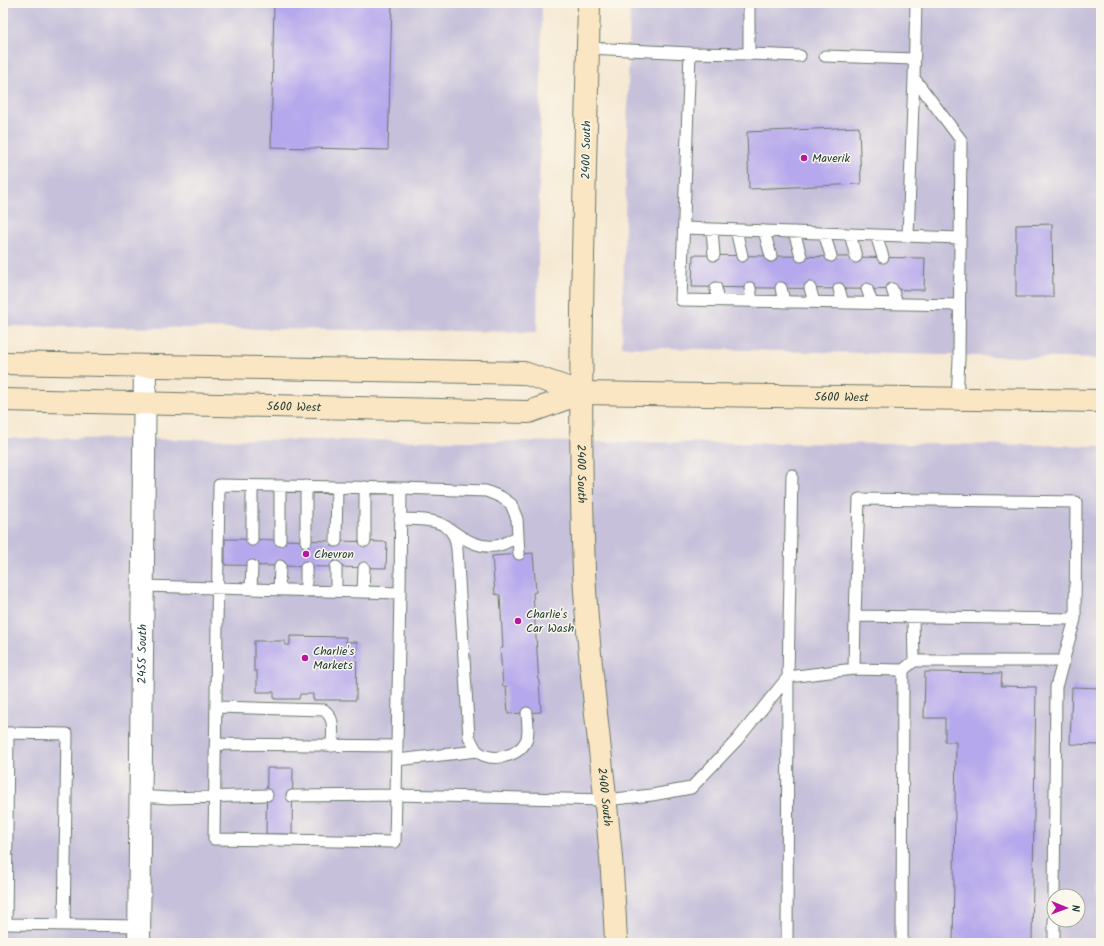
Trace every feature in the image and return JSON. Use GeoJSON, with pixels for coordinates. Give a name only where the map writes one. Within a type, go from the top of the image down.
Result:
{"type":"FeatureCollection","features":[{"type":"Feature","properties":{"kind":"main road","name":"2400 South"},"geometry":{"type":"LineString","coordinates":[[589,3],[582,331],[584,573],[591,668],[611,858],[616,943]]}},
{"type":"Feature","properties":{"kind":"main road","name":"5600 West"},"geometry":{"type":"LineString","coordinates":[[3,363],[524,373],[582,393],[1101,401]]}},
{"type":"Feature","properties":{"kind":"main road","name":"5600 West"},"geometry":{"type":"LineString","coordinates":[[3,400],[529,412],[582,393]]}},
{"type":"Feature","properties":{"kind":"street","name":"2455 South"},"geometry":{"type":"LineString","coordinates":[[139,935],[145,366]]}},
{"type":"Feature","properties":{"kind":"lane"},"geometry":{"type":"LineString","coordinates":[[749,3],[749,54]]}},
{"type":"Feature","properties":{"kind":"lane"},"geometry":{"type":"LineString","coordinates":[[908,236],[916,3]]}},
{"type":"Feature","properties":{"kind":"lane"},"geometry":{"type":"LineString","coordinates":[[588,48],[800,56]]}},
{"type":"Feature","properties":{"kind":"lane"},"geometry":{"type":"LineString","coordinates":[[690,53],[681,300],[959,305]]}},
{"type":"Feature","properties":{"kind":"lane"},"geometry":{"type":"LineString","coordinates":[[825,56],[914,58]]}},
{"type":"Feature","properties":{"kind":"lane"},"geometry":{"type":"LineString","coordinates":[[914,78],[961,140],[959,359],[957,399]]}},
{"type":"Feature","properties":{"kind":"lane"},"geometry":{"type":"LineString","coordinates":[[684,228],[960,238]]}},
{"type":"Feature","properties":{"kind":"lane"},"geometry":{"type":"LineString","coordinates":[[712,229],[714,255]]}},
{"type":"Feature","properties":{"kind":"lane"},"geometry":{"type":"LineString","coordinates":[[736,230],[742,256]]}},
{"type":"Feature","properties":{"kind":"lane"},"geometry":{"type":"LineString","coordinates":[[764,231],[771,256]]}},
{"type":"Feature","properties":{"kind":"lane"},"geometry":{"type":"LineString","coordinates":[[794,232],[801,256]]}},
{"type":"Feature","properties":{"kind":"lane"},"geometry":{"type":"LineString","coordinates":[[824,233],[831,256]]}},
{"type":"Feature","properties":{"kind":"lane"},"geometry":{"type":"LineString","coordinates":[[850,234],[856,257]]}},
{"type":"Feature","properties":{"kind":"lane"},"geometry":{"type":"LineString","coordinates":[[876,235],[883,257]]}},
{"type":"Feature","properties":{"kind":"lane"},"geometry":{"type":"LineString","coordinates":[[716,288],[717,301]]}},
{"type":"Feature","properties":{"kind":"lane"},"geometry":{"type":"LineString","coordinates":[[750,288],[752,301]]}},
{"type":"Feature","properties":{"kind":"lane"},"geometry":{"type":"LineString","coordinates":[[781,288],[784,302]]}},
{"type":"Feature","properties":{"kind":"lane"},"geometry":{"type":"LineString","coordinates":[[810,288],[814,302]]}},
{"type":"Feature","properties":{"kind":"lane"},"geometry":{"type":"LineString","coordinates":[[839,289],[843,303]]}},
{"type":"Feature","properties":{"kind":"lane"},"geometry":{"type":"LineString","coordinates":[[867,289],[872,303]]}},
{"type":"Feature","properties":{"kind":"lane"},"geometry":{"type":"LineString","coordinates":[[892,289],[897,304]]}},
{"type":"Feature","properties":{"kind":"lane"},"geometry":{"type":"LineString","coordinates":[[786,943],[788,677],[792,475]]}},
{"type":"Feature","properties":{"kind":"lane"},"geometry":{"type":"LineString","coordinates":[[401,488],[395,842],[214,839],[219,485],[401,488],[486,491],[501,497],[511,504],[516,519],[519,554]]}},
{"type":"Feature","properties":{"kind":"lane"},"geometry":{"type":"LineString","coordinates":[[252,486],[252,540]]}},
{"type":"Feature","properties":{"kind":"lane"},"geometry":{"type":"LineString","coordinates":[[280,486],[280,540]]}},
{"type":"Feature","properties":{"kind":"lane"},"geometry":{"type":"LineString","coordinates":[[306,486],[306,540]]}},
{"type":"Feature","properties":{"kind":"lane"},"geometry":{"type":"LineString","coordinates":[[336,541],[337,487]]}},
{"type":"Feature","properties":{"kind":"lane"},"geometry":{"type":"LineString","coordinates":[[365,488],[365,541]]}},
{"type":"Feature","properties":{"kind":"lane"},"geometry":{"type":"LineString","coordinates":[[854,669],[859,498],[1076,502],[1075,619],[1056,687],[1054,888]]}},
{"type":"Feature","properties":{"kind":"lane"},"geometry":{"type":"LineString","coordinates":[[400,519],[438,522],[466,540],[481,546],[500,545],[518,537]]}},
{"type":"Feature","properties":{"kind":"lane"},"geometry":{"type":"LineString","coordinates":[[448,528],[454,536],[457,549],[469,737],[478,751]]}},
{"type":"Feature","properties":{"kind":"lane"},"geometry":{"type":"LineString","coordinates":[[251,589],[252,566]]}},
{"type":"Feature","properties":{"kind":"lane"},"geometry":{"type":"LineString","coordinates":[[279,590],[280,566]]}},
{"type":"Feature","properties":{"kind":"lane"},"geometry":{"type":"LineString","coordinates":[[306,567],[306,591]]}},
{"type":"Feature","properties":{"kind":"lane"},"geometry":{"type":"LineString","coordinates":[[336,567],[336,591]]}},
{"type":"Feature","properties":{"kind":"lane"},"geometry":{"type":"LineString","coordinates":[[364,568],[364,592]]}},
{"type":"Feature","properties":{"kind":"lane"},"geometry":{"type":"LineString","coordinates":[[142,586],[400,593]]}},
{"type":"Feature","properties":{"kind":"lane"},"geometry":{"type":"LineString","coordinates":[[855,616],[1075,619]]}},
{"type":"Feature","properties":{"kind":"lane"},"geometry":{"type":"LineString","coordinates":[[913,617],[914,661]]}},
{"type":"Feature","properties":{"kind":"lane"},"geometry":{"type":"LineString","coordinates":[[292,796],[396,795],[605,800],[652,795],[691,788],[737,740],[788,677],[854,669],[903,670],[914,661],[1064,661]]}},
{"type":"Feature","properties":{"kind":"lane"},"geometry":{"type":"LineString","coordinates":[[902,943],[903,670]]}},
{"type":"Feature","properties":{"kind":"lane"},"geometry":{"type":"LineString","coordinates":[[216,707],[324,710],[330,715],[332,723],[332,746]]}},
{"type":"Feature","properties":{"kind":"lane"},"geometry":{"type":"LineString","coordinates":[[397,760],[478,751],[487,755],[498,757],[508,756],[520,749],[527,740],[527,713]]}},
{"type":"Feature","properties":{"kind":"lane"},"geometry":{"type":"LineString","coordinates":[[64,925],[67,734],[5,733],[4,896],[6,924],[64,925],[139,935]]}},
{"type":"Feature","properties":{"kind":"lane"},"geometry":{"type":"LineString","coordinates":[[216,744],[397,746]]}},
{"type":"Feature","properties":{"kind":"lane"},"geometry":{"type":"LineString","coordinates":[[140,796],[169,798],[267,795]]}},
{"type":"Feature","properties":{"kind":"lane"},"geometry":{"type":"LineString","coordinates":[[1054,928],[1054,943]]}},
{"type":"Feature","properties":{"kind":"shaded area"},"geometry":{"type":"Polygon","coordinates":[[[3,3],[542,3],[537,332],[3,326],[3,3]]]}},
{"type":"Feature","properties":{"kind":"shaded area"},"geometry":{"type":"Polygon","coordinates":[[[630,3],[1101,3],[1101,359],[622,347],[630,3]]]}},
{"type":"Feature","properties":{"kind":"shaded area"},"geometry":{"type":"Polygon","coordinates":[[[3,438],[1101,446],[1101,943],[3,943],[3,438]]]}},
{"type":"Feature","properties":{"kind":"building"},"geometry":{"type":"Polygon","coordinates":[[[274,3],[392,3],[388,150],[271,147],[274,3]]]}},
{"type":"Feature","properties":{"kind":"building","name":"Maverik"},"geometry":{"type":"Polygon","coordinates":[[[859,127],[861,184],[749,189],[747,132],[859,127]]]}},
{"type":"Feature","properties":{"kind":"building"},"geometry":{"type":"Polygon","coordinates":[[[1052,224],[1053,297],[1016,297],[1016,225],[1052,224]]]}},
{"type":"Feature","properties":{"kind":"building"},"geometry":{"type":"Polygon","coordinates":[[[693,255],[925,258],[924,290],[692,287],[693,255]]]}},
{"type":"Feature","properties":{"kind":"building","name":"Chevron"},"geometry":{"type":"Polygon","coordinates":[[[225,539],[387,542],[386,568],[225,565],[225,539]]]}},
{"type":"Feature","properties":{"kind":"building","name":"Charlie's Car Wash"},"geometry":{"type":"Polygon","coordinates":[[[533,553],[536,592],[533,593],[541,712],[508,714],[506,686],[503,687],[500,648],[503,648],[500,595],[495,594],[492,556],[533,553]]]}},
{"type":"Feature","properties":{"kind":"building","name":"Charlie's Markets"},"geometry":{"type":"Polygon","coordinates":[[[290,636],[346,637],[345,642],[357,642],[356,700],[313,700],[313,694],[300,694],[299,699],[274,699],[274,692],[257,692],[257,671],[254,671],[254,641],[285,641],[285,645],[290,645],[290,636]]]}},
{"type":"Feature","properties":{"kind":"building"},"geometry":{"type":"Polygon","coordinates":[[[925,672],[1002,673],[1001,686],[1036,687],[1032,943],[953,943],[956,742],[945,742],[945,718],[924,718],[925,672]]]}},
{"type":"Feature","properties":{"kind":"building"},"geometry":{"type":"Polygon","coordinates":[[[1072,687],[1101,688],[1101,745],[1070,744],[1072,687]]]}},
{"type":"Feature","properties":{"kind":"building"},"geometry":{"type":"Polygon","coordinates":[[[267,768],[293,768],[292,834],[266,834],[267,768]]]}},
{"type":"Feature","properties":{"kind":"place","name":"Maverik"},"geometry":{"type":"Point","coordinates":[804,158]}},
{"type":"Feature","properties":{"kind":"place","name":"Chevron"},"geometry":{"type":"Point","coordinates":[306,554]}},
{"type":"Feature","properties":{"kind":"place","name":"Charlie's Car Wash"},"geometry":{"type":"Point","coordinates":[518,621]}},
{"type":"Feature","properties":{"kind":"place","name":"Charlie's Markets"},"geometry":{"type":"Point","coordinates":[305,658]}}]}
